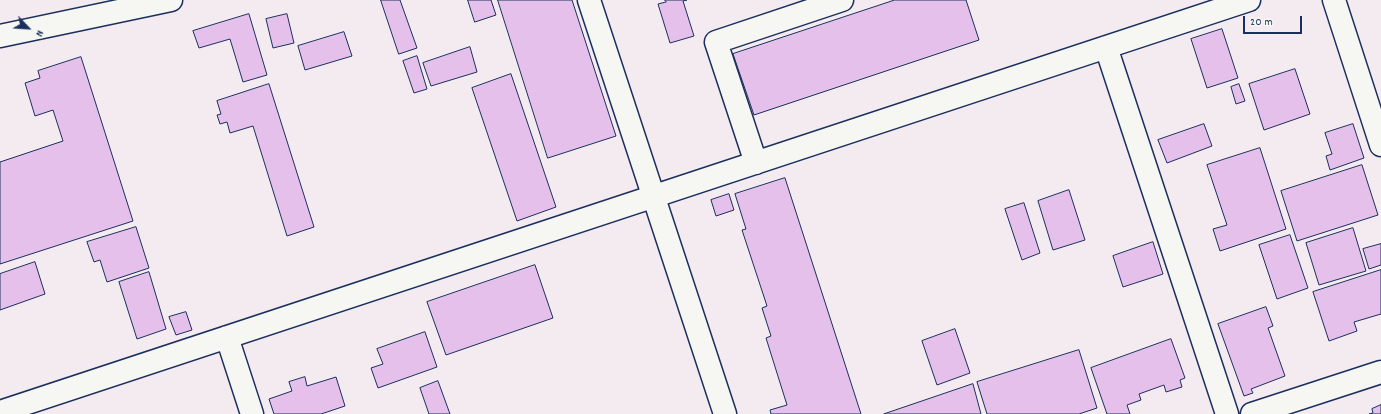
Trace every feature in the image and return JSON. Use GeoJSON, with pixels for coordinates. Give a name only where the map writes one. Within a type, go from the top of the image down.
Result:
{"type":"FeatureCollection","features":[{"type":"Feature","properties":{"kind":"street"},"geometry":{"type":"LineString","coordinates":[[0,36],[126,5],[171,0]]}},
{"type":"Feature","properties":{"kind":"street"},"geometry":{"type":"LineString","coordinates":[[589,0],[725,414]]}},
{"type":"Feature","properties":{"kind":"street"},"geometry":{"type":"LineString","coordinates":[[756,163],[716,42],[842,0]]}},
{"type":"Feature","properties":{"kind":"street"},"geometry":{"type":"LineString","coordinates":[[0,412],[1249,0]]}},
{"type":"Feature","properties":{"kind":"street"},"geometry":{"type":"LineString","coordinates":[[1334,0],[1381,146]]}},
{"type":"Feature","properties":{"kind":"street"},"geometry":{"type":"LineString","coordinates":[[1106,47],[1227,414]]}},
{"type":"Feature","properties":{"kind":"street"},"geometry":{"type":"LineString","coordinates":[[227,338],[252,414]]}},
{"type":"Feature","properties":{"kind":"street"},"geometry":{"type":"LineString","coordinates":[[1252,414],[1381,372]]}},
{"type":"Feature","properties":{"kind":"building"},"geometry":{"type":"Polygon","coordinates":[[[381,0],[400,0],[417,48],[399,54],[381,0]]]}},
{"type":"Feature","properties":{"kind":"building"},"geometry":{"type":"Polygon","coordinates":[[[468,0],[491,0],[496,15],[475,22],[468,0]]]}},
{"type":"Feature","properties":{"kind":"building"},"geometry":{"type":"Polygon","coordinates":[[[498,0],[572,0],[616,136],[548,158],[498,0]]]}},
{"type":"Feature","properties":{"kind":"building"},"geometry":{"type":"Polygon","coordinates":[[[665,0],[687,0],[683,1],[694,36],[670,43],[658,4],[666,2],[665,0]]]}},
{"type":"Feature","properties":{"kind":"building"},"geometry":{"type":"Polygon","coordinates":[[[895,0],[966,0],[979,40],[754,115],[733,54],[895,0]]]}},
{"type":"Feature","properties":{"kind":"building"},"geometry":{"type":"Polygon","coordinates":[[[249,14],[267,75],[243,82],[230,39],[199,48],[193,31],[249,14]]]}},
{"type":"Feature","properties":{"kind":"building"},"geometry":{"type":"Polygon","coordinates":[[[287,14],[294,43],[273,48],[266,19],[287,14]]]}},
{"type":"Feature","properties":{"kind":"building"},"geometry":{"type":"Polygon","coordinates":[[[1222,29],[1238,78],[1207,88],[1191,39],[1222,29]]]}},
{"type":"Feature","properties":{"kind":"building"},"geometry":{"type":"Polygon","coordinates":[[[344,32],[352,56],[305,70],[298,46],[344,32]]]}},
{"type":"Feature","properties":{"kind":"building"},"geometry":{"type":"Polygon","coordinates":[[[470,47],[477,72],[431,86],[423,63],[470,47]]]}},
{"type":"Feature","properties":{"kind":"building"},"geometry":{"type":"Polygon","coordinates":[[[417,56],[427,89],[414,93],[403,61],[417,56]]]}},
{"type":"Feature","properties":{"kind":"building"},"geometry":{"type":"Polygon","coordinates":[[[81,57],[133,221],[0,264],[0,162],[63,141],[53,110],[35,116],[25,83],[40,78],[38,71],[81,57]]]}},
{"type":"Feature","properties":{"kind":"building"},"geometry":{"type":"Polygon","coordinates":[[[1295,69],[1310,114],[1264,130],[1249,84],[1295,69]]]}},
{"type":"Feature","properties":{"kind":"building"},"geometry":{"type":"Polygon","coordinates":[[[511,74],[556,207],[517,221],[472,88],[511,74]]]}},
{"type":"Feature","properties":{"kind":"building"},"geometry":{"type":"Polygon","coordinates":[[[269,84],[314,227],[287,236],[253,126],[230,133],[227,122],[220,124],[217,115],[221,114],[217,101],[269,84]]]}},
{"type":"Feature","properties":{"kind":"building"},"geometry":{"type":"Polygon","coordinates":[[[1239,84],[1245,101],[1236,104],[1231,87],[1239,84]]]}},
{"type":"Feature","properties":{"kind":"building"},"geometry":{"type":"Polygon","coordinates":[[[1204,124],[1212,146],[1167,163],[1158,140],[1204,124]]]}},
{"type":"Feature","properties":{"kind":"building"},"geometry":{"type":"Polygon","coordinates":[[[1353,124],[1364,158],[1330,170],[1326,156],[1332,154],[1325,133],[1353,124]]]}},
{"type":"Feature","properties":{"kind":"building"},"geometry":{"type":"Polygon","coordinates":[[[1260,148],[1286,229],[1220,251],[1213,229],[1227,225],[1207,165],[1260,148]]]}},
{"type":"Feature","properties":{"kind":"building"},"geometry":{"type":"Polygon","coordinates":[[[1362,165],[1378,215],[1297,241],[1281,191],[1362,165]]]}},
{"type":"Feature","properties":{"kind":"building"},"geometry":{"type":"Polygon","coordinates":[[[785,178],[861,414],[771,414],[770,410],[787,405],[766,338],[771,336],[762,308],[767,306],[742,230],[746,229],[735,194],[785,178]]]}},
{"type":"Feature","properties":{"kind":"building"},"geometry":{"type":"Polygon","coordinates":[[[1069,190],[1085,240],[1053,250],[1038,201],[1069,190]]]}},
{"type":"Feature","properties":{"kind":"building"},"geometry":{"type":"Polygon","coordinates":[[[729,194],[734,210],[716,216],[711,200],[729,194]]]}},
{"type":"Feature","properties":{"kind":"building"},"geometry":{"type":"Polygon","coordinates":[[[1024,203],[1040,253],[1022,260],[1005,209],[1024,203]]]}},
{"type":"Feature","properties":{"kind":"building"},"geometry":{"type":"Polygon","coordinates":[[[136,227],[149,268],[107,282],[100,260],[94,262],[87,242],[136,227]]]}},
{"type":"Feature","properties":{"kind":"building"},"geometry":{"type":"Polygon","coordinates":[[[1353,228],[1366,271],[1319,285],[1306,243],[1353,228]]]}},
{"type":"Feature","properties":{"kind":"building"},"geometry":{"type":"Polygon","coordinates":[[[1290,235],[1308,288],[1277,299],[1259,245],[1290,235]]]}},
{"type":"Feature","properties":{"kind":"building"},"geometry":{"type":"Polygon","coordinates":[[[1153,242],[1163,274],[1123,287],[1113,256],[1153,242]]]}},
{"type":"Feature","properties":{"kind":"building"},"geometry":{"type":"Polygon","coordinates":[[[1381,244],[1381,265],[1369,269],[1363,249],[1381,244]]]}},
{"type":"Feature","properties":{"kind":"building"},"geometry":{"type":"Polygon","coordinates":[[[35,262],[45,294],[0,310],[0,274],[35,262]]]}},
{"type":"Feature","properties":{"kind":"building"},"geometry":{"type":"Polygon","coordinates":[[[535,265],[553,318],[446,355],[427,302],[535,265]]]}},
{"type":"Feature","properties":{"kind":"building"},"geometry":{"type":"Polygon","coordinates":[[[1381,270],[1381,314],[1354,322],[1357,331],[1329,341],[1313,292],[1381,270]]]}},
{"type":"Feature","properties":{"kind":"building"},"geometry":{"type":"Polygon","coordinates":[[[149,272],[166,329],[137,339],[119,282],[149,272]]]}},
{"type":"Feature","properties":{"kind":"building"},"geometry":{"type":"Polygon","coordinates":[[[1266,307],[1273,326],[1268,328],[1285,376],[1251,389],[1253,393],[1244,396],[1218,324],[1266,307]]]}},
{"type":"Feature","properties":{"kind":"building"},"geometry":{"type":"Polygon","coordinates":[[[186,312],[192,330],[176,335],[169,317],[186,312]]]}},
{"type":"Feature","properties":{"kind":"building"},"geometry":{"type":"Polygon","coordinates":[[[955,329],[970,373],[937,385],[922,341],[955,329]]]}},
{"type":"Feature","properties":{"kind":"building"},"geometry":{"type":"Polygon","coordinates":[[[425,332],[437,367],[378,388],[371,368],[383,364],[377,349],[425,332]]]}},
{"type":"Feature","properties":{"kind":"building"},"geometry":{"type":"Polygon","coordinates":[[[1171,339],[1185,378],[1180,380],[1182,387],[1166,392],[1164,385],[1139,394],[1141,400],[1127,405],[1130,414],[1107,414],[1091,368],[1171,339]]]}},
{"type":"Feature","properties":{"kind":"building"},"geometry":{"type":"Polygon","coordinates":[[[1079,350],[1097,408],[1079,414],[987,414],[977,382],[1079,350]]]}},
{"type":"Feature","properties":{"kind":"building"},"geometry":{"type":"Polygon","coordinates":[[[305,377],[307,386],[336,377],[345,406],[321,414],[274,414],[269,399],[292,391],[289,382],[305,377]]]}},
{"type":"Feature","properties":{"kind":"building"},"geometry":{"type":"Polygon","coordinates":[[[438,381],[450,414],[429,414],[420,388],[438,381]]]}},
{"type":"Feature","properties":{"kind":"building"},"geometry":{"type":"Polygon","coordinates":[[[973,384],[981,414],[884,414],[973,384]]]}},
{"type":"Feature","properties":{"kind":"building"},"geometry":{"type":"Polygon","coordinates":[[[1381,405],[1381,414],[1369,414],[1373,413],[1372,409],[1381,405]]]}}]}
